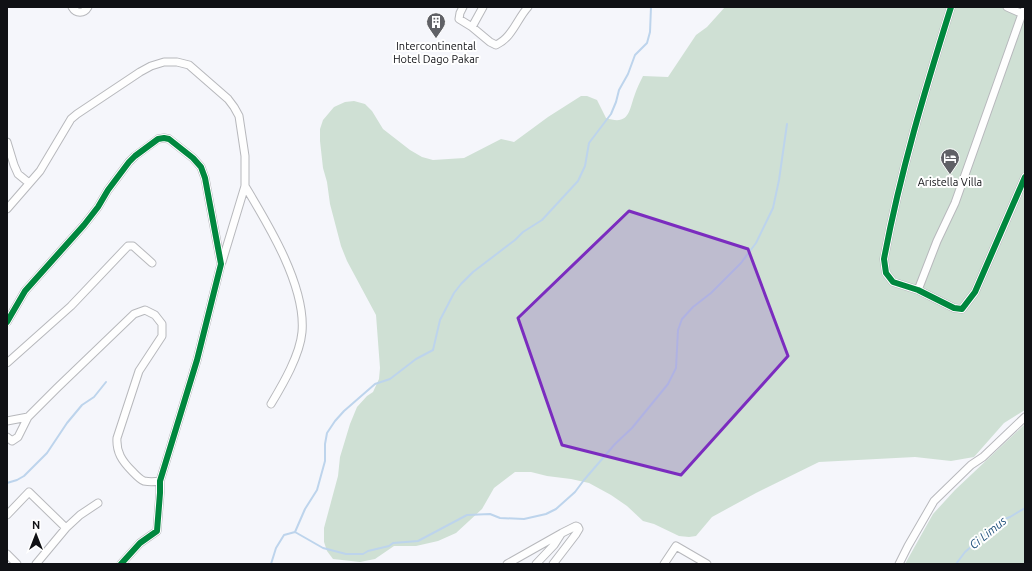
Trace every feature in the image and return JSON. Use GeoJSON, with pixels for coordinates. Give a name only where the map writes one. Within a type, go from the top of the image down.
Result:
{"type":"FeatureCollection","features":[{"type":"Feature","properties":{"kind":"street"},"geometry":{"type":"LineString","coordinates":[[72,7],[74,11],[80,13],[86,11],[88,7]]}},
{"type":"Feature","properties":{"kind":"street"},"geometry":{"type":"LineString","coordinates":[[463,7],[459,20],[472,27],[496,45],[501,43],[512,31],[523,12],[528,7]]}},
{"type":"Feature","properties":{"kind":"street"},"geometry":{"type":"LineString","coordinates":[[472,27],[483,7]]}},
{"type":"Feature","properties":{"kind":"street"},"geometry":{"type":"LineString","coordinates":[[951,7],[925,89],[904,166],[884,259],[886,273],[893,282],[918,290],[954,308],[962,309],[975,292],[1025,177]]}},
{"type":"Feature","properties":{"kind":"street"},"geometry":{"type":"LineString","coordinates":[[918,290],[937,241],[955,203],[1024,13],[1006,7]]}},
{"type":"Feature","properties":{"kind":"street"},"geometry":{"type":"LineString","coordinates":[[7,209],[40,170],[71,119],[151,66],[164,62],[177,62],[189,65],[228,99],[239,116],[245,156],[245,186],[160,481],[157,531],[140,543],[121,564]]}},
{"type":"Feature","properties":{"kind":"street"},"geometry":{"type":"LineString","coordinates":[[7,322],[25,291],[84,225],[129,162],[158,139],[169,139],[193,158],[201,167],[210,197],[222,264]]}},
{"type":"Feature","properties":{"kind":"street"},"geometry":{"type":"LineString","coordinates":[[7,142],[18,174],[29,183]]}},
{"type":"Feature","properties":{"kind":"street"},"geometry":{"type":"LineString","coordinates":[[245,186],[282,253],[298,292],[302,319],[302,332],[295,357],[271,404]]}},
{"type":"Feature","properties":{"kind":"street"},"geometry":{"type":"LineString","coordinates":[[7,363],[71,306],[128,246],[133,246],[152,263]]}},
{"type":"Feature","properties":{"kind":"street"},"geometry":{"type":"LineString","coordinates":[[7,437],[12,441],[18,437],[28,417],[56,388],[134,314],[145,310],[149,311],[155,315],[162,324],[162,336],[139,371],[116,444],[122,460],[139,477],[147,481],[160,481]]}},
{"type":"Feature","properties":{"kind":"street"},"geometry":{"type":"LineString","coordinates":[[7,421],[28,417]]}},
{"type":"Feature","properties":{"kind":"street"},"geometry":{"type":"LineString","coordinates":[[899,564],[934,501],[971,465],[983,457],[1025,418]]}},
{"type":"Feature","properties":{"kind":"street"},"geometry":{"type":"LineString","coordinates":[[7,515],[29,492],[66,528]]}},
{"type":"Feature","properties":{"kind":"street"},"geometry":{"type":"LineString","coordinates":[[36,564],[66,528],[80,515],[98,503]]}},
{"type":"Feature","properties":{"kind":"street"},"geometry":{"type":"LineString","coordinates":[[507,564],[562,533],[576,526],[578,527],[579,529],[576,534],[553,564]]}},
{"type":"Feature","properties":{"kind":"street"},"geometry":{"type":"LineString","coordinates":[[536,564],[554,545],[562,533]]}},
{"type":"Feature","properties":{"kind":"street"},"geometry":{"type":"LineString","coordinates":[[664,564],[676,546],[707,564]]}},
{"type":"Feature","properties":{"kind":"street"},"geometry":{"type":"LineString","coordinates":[[7,554],[17,564]]}},
{"type":"Feature","properties":{"kind":"highlighted area"},"geometry":{"type":"Polygon","coordinates":[[[629,211],[748,249],[788,356],[681,475],[562,445],[518,318],[629,211]]]}},
{"type":"Feature","properties":{"kind":"green space"},"geometry":{"type":"Polygon","coordinates":[[[725,7],[1025,7],[1025,410],[1004,423],[974,457],[951,461],[915,457],[819,462],[756,493],[712,517],[696,536],[679,536],[654,524],[643,521],[627,506],[589,483],[531,472],[515,472],[494,488],[482,509],[456,533],[438,541],[416,546],[394,546],[375,559],[360,562],[333,559],[327,551],[324,542],[324,528],[338,476],[340,457],[357,407],[373,392],[379,379],[380,368],[376,315],[347,261],[341,246],[330,204],[327,182],[323,168],[320,141],[320,129],[323,120],[334,107],[345,102],[354,101],[365,104],[372,111],[383,129],[410,150],[422,157],[433,160],[464,158],[501,139],[514,142],[548,117],[581,96],[587,96],[597,100],[606,118],[620,120],[630,111],[643,76],[668,77],[696,35],[707,27],[725,7]]]}},
{"type":"Feature","properties":{"kind":"green space"},"geometry":{"type":"Polygon","coordinates":[[[1025,424],[1025,564],[905,564],[933,514],[955,490],[1025,424]]]}},
{"type":"Feature","properties":{"kind":"waterway"},"geometry":{"type":"LineString","coordinates":[[295,532],[305,509],[317,490],[325,461],[325,444],[327,433],[335,421],[344,411],[375,384],[390,379],[416,359],[433,350],[440,320],[454,293],[461,284],[473,272],[515,240],[523,232],[542,220],[578,181],[585,166],[589,143],[611,114],[619,90],[628,74],[635,55],[647,43],[650,32],[651,7]]}},
{"type":"Feature","properties":{"kind":"waterway"},"geometry":{"type":"LineString","coordinates":[[271,564],[276,548],[284,535],[295,532],[323,548],[346,554],[363,554],[368,551],[389,546],[393,543],[418,541],[467,515],[490,514],[500,518],[524,519],[546,514],[556,509],[575,492],[615,444],[632,428],[668,384],[676,368],[678,330],[682,319],[741,263],[756,243],[773,208],[779,180],[787,124]]}},
{"type":"Feature","properties":{"kind":"waterway"},"geometry":{"type":"LineString","coordinates":[[7,483],[24,476],[47,453],[67,423],[82,405],[94,397],[106,382]]}},
{"type":"Feature","properties":{"kind":"waterway","name":"Ci Limus"},"geometry":{"type":"LineString","coordinates":[[956,564],[965,552],[1002,520],[1025,508]]}},
{"type":"Feature","properties":{"kind":"cycle path"},"geometry":{"type":"LineString","coordinates":[[951,7],[905,163],[884,259],[886,273],[893,282],[918,290],[954,308],[962,309],[975,292],[1025,177]]}},
{"type":"Feature","properties":{"kind":"cycle path"},"geometry":{"type":"LineString","coordinates":[[7,322],[25,291],[84,225],[98,207],[108,190],[135,156],[158,139],[164,138],[169,139],[193,158],[201,167],[205,178],[221,264],[197,360],[160,481],[157,531],[140,543],[121,564]]}},
{"type":"Feature","properties":{"kind":"place","name":"Intercontinental Hotel Dago Pakar"},"geometry":{"type":"Point","coordinates":[436,39]}},
{"type":"Feature","properties":{"kind":"place","name":"Aristella Villa"},"geometry":{"type":"Point","coordinates":[950,175]}}]}
